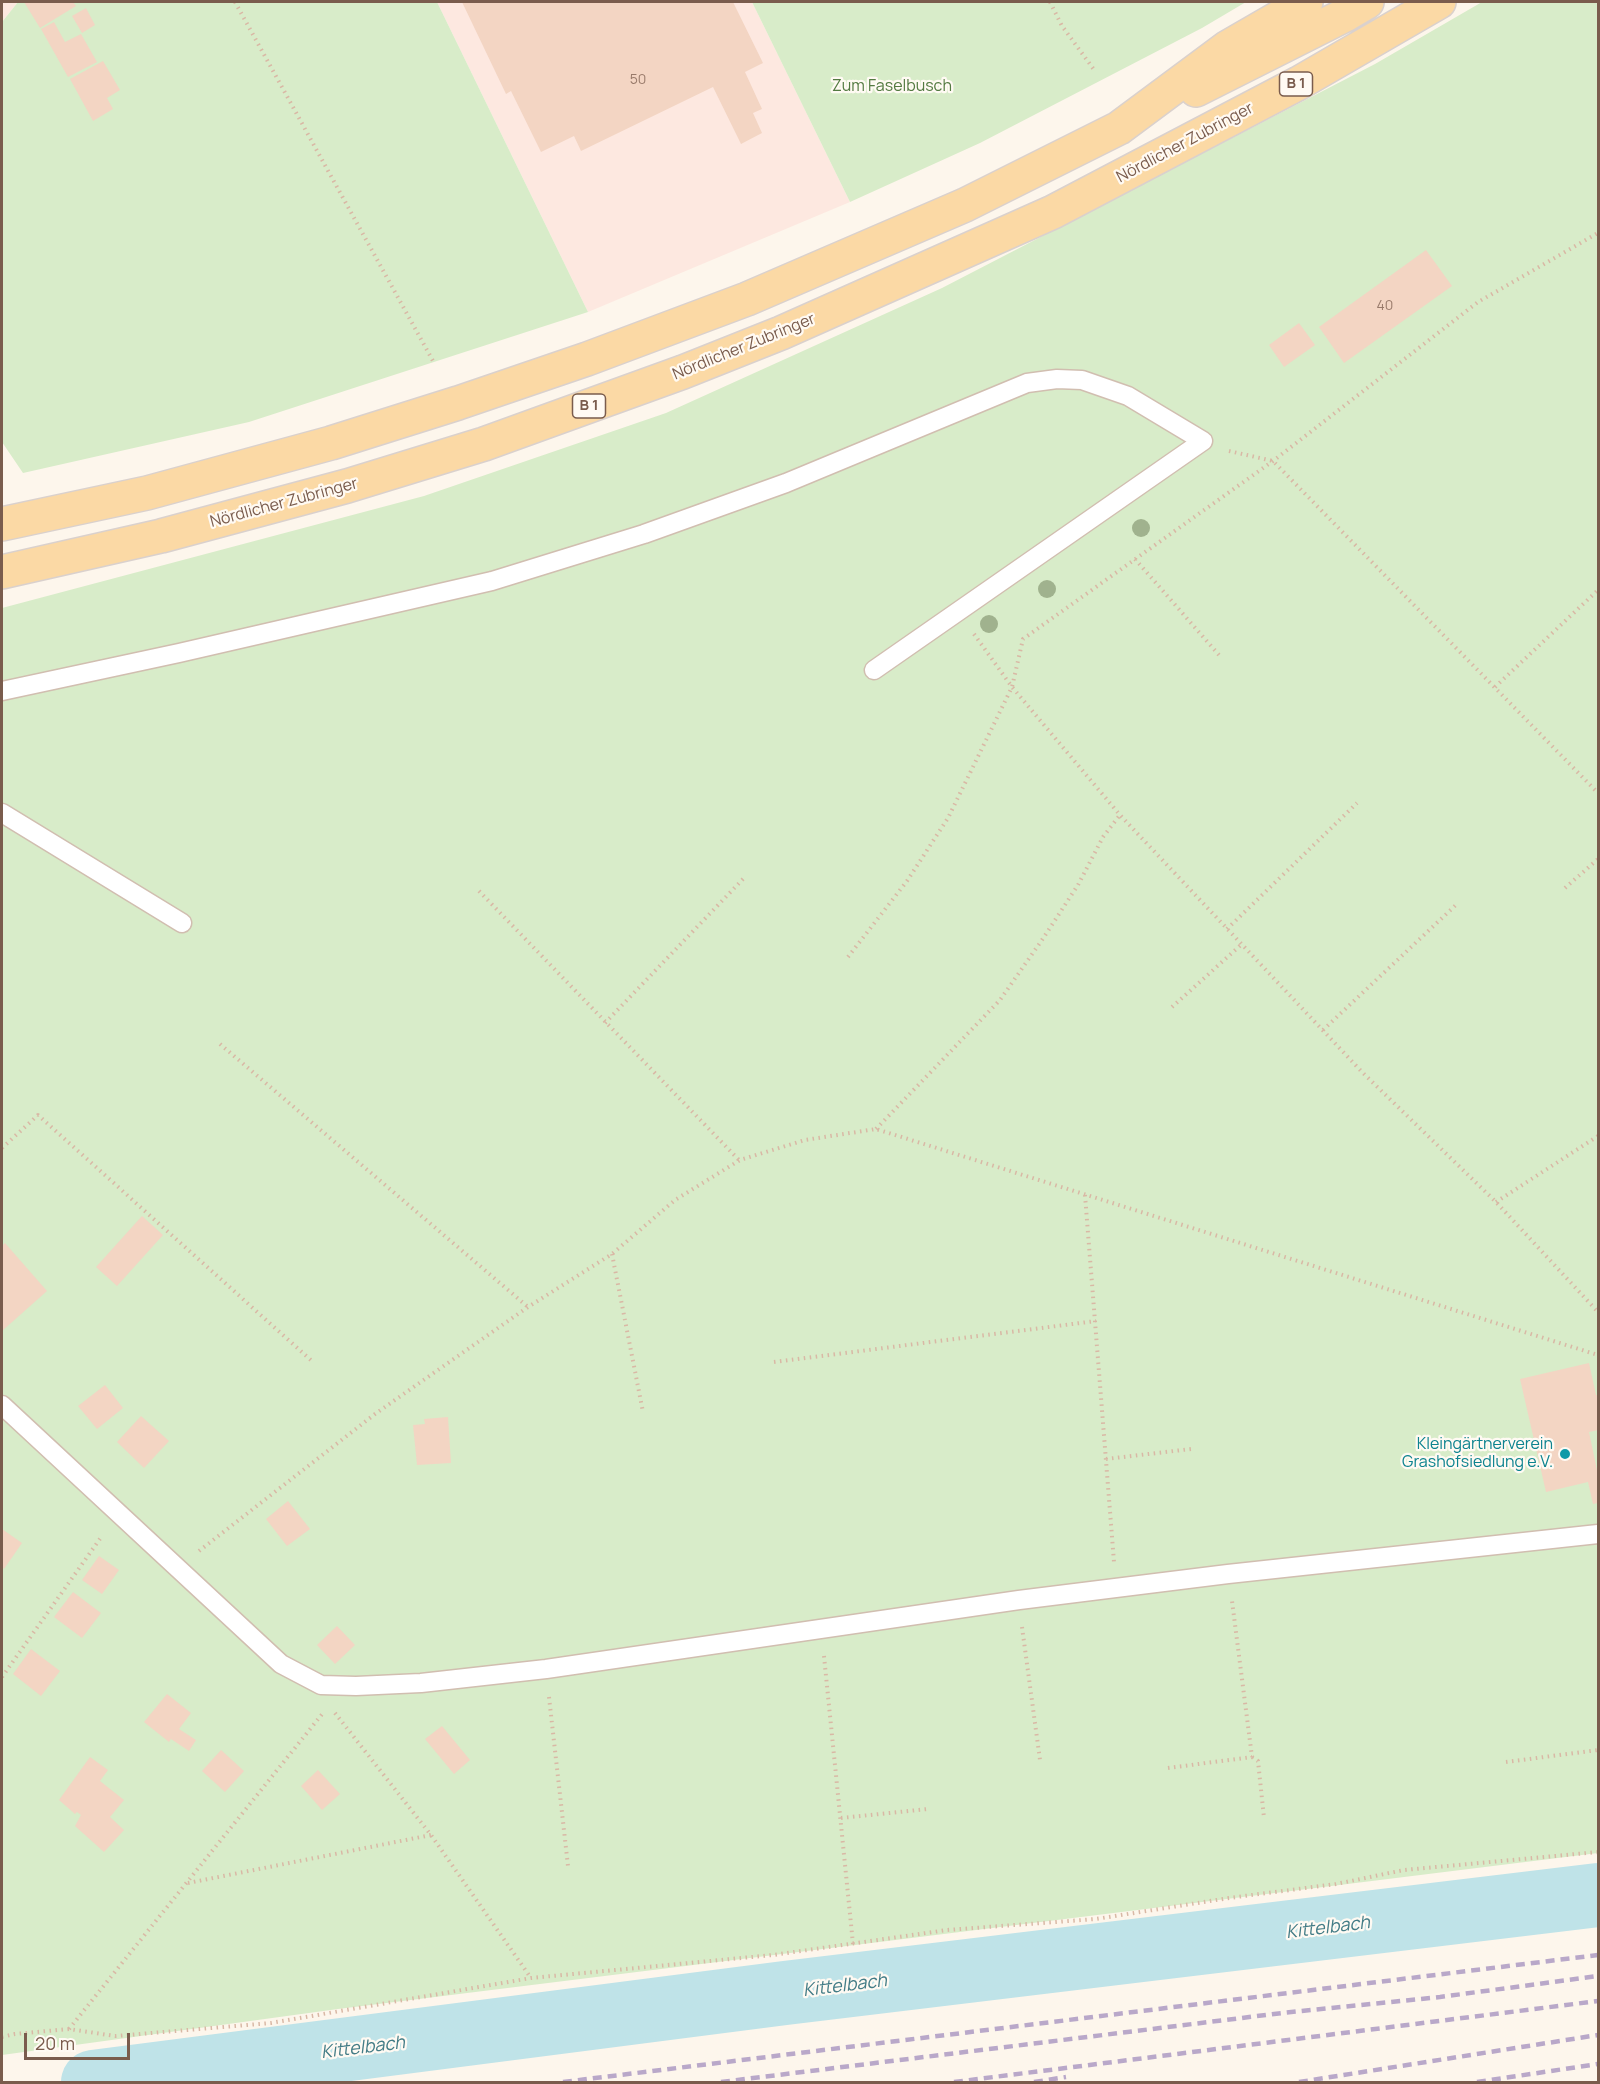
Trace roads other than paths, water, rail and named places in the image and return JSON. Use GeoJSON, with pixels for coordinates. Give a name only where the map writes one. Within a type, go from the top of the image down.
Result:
{"type":"FeatureCollection","features":[{"type":"Feature","properties":{"kind":"main road","name":"B 1"},"geometry":{"type":"LineString","coordinates":[[1119,128],[1228,47],[1306,2]]}},
{"type":"Feature","properties":{"kind":"main road","name":"B 1"},"geometry":{"type":"LineString","coordinates":[[2,524],[147,493],[331,443],[587,359],[747,299],[943,214],[1367,2]]}},
{"type":"Feature","properties":{"kind":"main road","name":"Nördlicher Zubringer"},"geometry":{"type":"LineString","coordinates":[[2,572],[162,536],[347,486],[484,444],[683,372],[781,333],[1053,213],[1299,83],[1439,2]]}},
{"type":"Feature","properties":{"kind":"lane"},"geometry":{"type":"LineString","coordinates":[[2,691],[492,581],[644,534],[786,483],[1027,383],[1057,379],[1082,380],[1128,396],[1203,441],[874,670]]}},
{"type":"Feature","properties":{"kind":"lane"},"geometry":{"type":"LineString","coordinates":[[2,813],[182,923]]}},
{"type":"Feature","properties":{"kind":"lane"},"geometry":{"type":"LineString","coordinates":[[2,1405],[281,1664],[321,1684],[356,1686],[421,1683],[546,1669],[1116,1587],[1599,1534]]}},
{"type":"Feature","properties":{"kind":"waterway","name":"Kittelbach"},"geometry":{"type":"LineString","coordinates":[[93,2082],[785,1993],[1598,1895]]}},
{"type":"Feature","properties":{"kind":"railway"},"geometry":{"type":"LineString","coordinates":[[563,2082],[1598,1955]]}},
{"type":"Feature","properties":{"kind":"railway"},"geometry":{"type":"LineString","coordinates":[[721,2082],[1282,2013],[1440,1997],[1598,1976]]}},
{"type":"Feature","properties":{"kind":"railway"},"geometry":{"type":"LineString","coordinates":[[954,2082],[1598,2001]]}},
{"type":"Feature","properties":{"kind":"railway"},"geometry":{"type":"LineString","coordinates":[[1299,2082],[1598,2035]]}},
{"type":"Feature","properties":{"kind":"railway"},"geometry":{"type":"LineString","coordinates":[[1477,2082],[1598,2064]]}},
{"type":"Feature","properties":{"kind":"railway"},"geometry":{"type":"LineString","coordinates":[[1034,2082],[1066,2077]]}},
{"type":"Feature","properties":{"kind":"place","name":"Kleingärtnerverein Grashofsiedlung e.V."},"geometry":{"type":"Point","coordinates":[1565,1454]}},
{"type":"Feature","properties":{"kind":"park label","name":"Zum Faselbusch"},"geometry":{"type":"Point","coordinates":[892,87]}}]}
